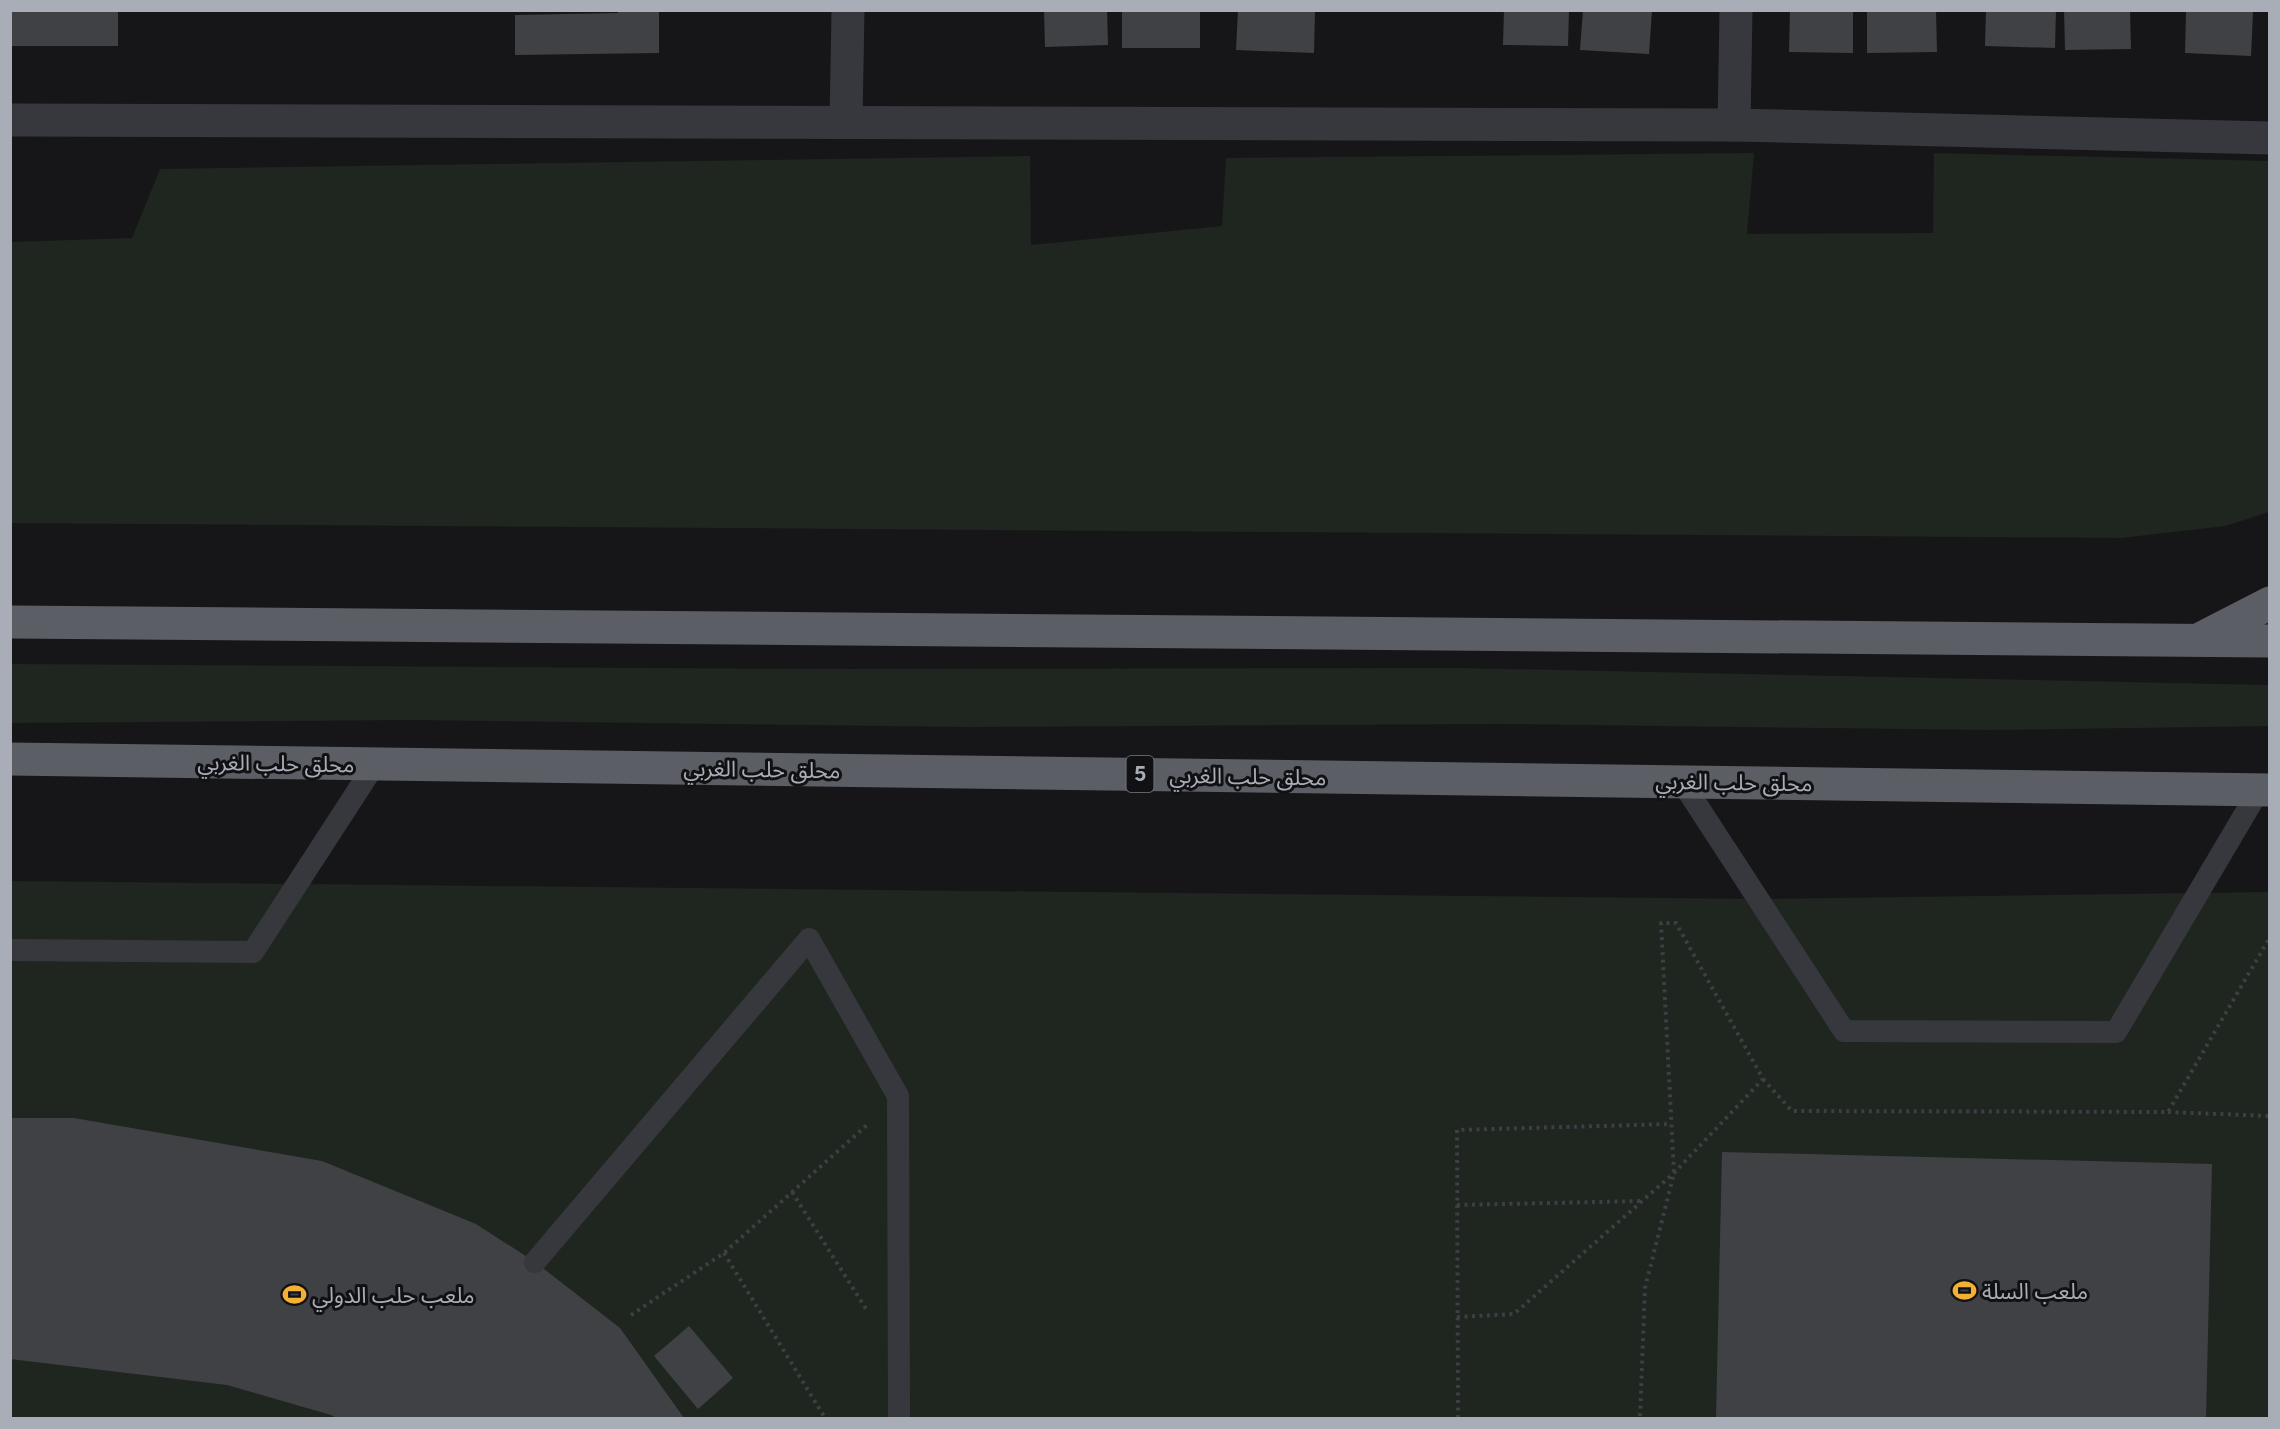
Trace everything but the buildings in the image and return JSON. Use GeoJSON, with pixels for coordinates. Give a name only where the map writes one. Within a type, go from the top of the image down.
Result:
{"type":"FeatureCollection","features":[{"type":"Feature","properties":{"kind":"highway"},"geometry":{"type":"LineString","coordinates":[[2198,640],[2270,603]]}},
{"type":"Feature","properties":{"kind":"highway"},"geometry":{"type":"LineString","coordinates":[[10,621],[2270,641]]}},
{"type":"Feature","properties":{"kind":"highway","name":"محلق حلب الغربي"},"geometry":{"type":"LineString","coordinates":[[10,759],[2264,790]]}},
{"type":"Feature","properties":{"kind":"street"},"geometry":{"type":"LineString","coordinates":[[846,122],[848,10]]}},
{"type":"Feature","properties":{"kind":"street"},"geometry":{"type":"LineString","coordinates":[[1734,124],[1736,10]]}},
{"type":"Feature","properties":{"kind":"street"},"geometry":{"type":"LineString","coordinates":[[10,120],[1734,124],[2270,138]]}},
{"type":"Feature","properties":{"kind":"lane"},"geometry":{"type":"LineString","coordinates":[[10,950],[253,952],[375,764]]}},
{"type":"Feature","properties":{"kind":"lane"},"geometry":{"type":"LineString","coordinates":[[1682,782],[1844,1030],[2116,1032],[2264,790]]}},
{"type":"Feature","properties":{"kind":"lane"},"geometry":{"type":"LineString","coordinates":[[535,1262],[809,939],[898,1096],[899,1419]]}},
{"type":"Feature","properties":{"kind":"path"},"geometry":{"type":"LineString","coordinates":[[1640,1419],[1645,1288],[1674,1173],[1661,923],[1676,923],[1763,1079],[1792,1111],[2168,1112],[2270,1116]]}},
{"type":"Feature","properties":{"kind":"path"},"geometry":{"type":"LineString","coordinates":[[2168,1112],[2270,937]]}},
{"type":"Feature","properties":{"kind":"path"},"geometry":{"type":"LineString","coordinates":[[1457,1317],[1514,1314],[1674,1173],[1763,1079]]}},
{"type":"Feature","properties":{"kind":"path"},"geometry":{"type":"LineString","coordinates":[[631,1315],[724,1253],[898,1096]]}},
{"type":"Feature","properties":{"kind":"path"},"geometry":{"type":"LineString","coordinates":[[1458,1419],[1457,1130],[1671,1124]]}},
{"type":"Feature","properties":{"kind":"path"},"geometry":{"type":"LineString","coordinates":[[792,1192],[899,1360]]}},
{"type":"Feature","properties":{"kind":"path"},"geometry":{"type":"LineString","coordinates":[[1457,1205],[1642,1201]]}},
{"type":"Feature","properties":{"kind":"path"},"geometry":{"type":"LineString","coordinates":[[724,1253],[825,1419]]}},
{"type":"Feature","properties":{"kind":"shaded area"},"geometry":{"type":"Polygon","coordinates":[[[1754,153],[1747,234],[1933,233],[1934,153],[2269,161],[2269,512],[2225,526],[2121,538],[11,523],[11,242],[132,238],[160,169],[1030,156],[1031,245],[1222,226],[1226,158],[1754,153]]]}},
{"type":"Feature","properties":{"kind":"shaded area"},"geometry":{"type":"Polygon","coordinates":[[[11,664],[818,669],[1459,668],[2269,685],[2270,726],[1991,730],[1502,724],[967,727],[411,720],[11,723],[11,664]]]}},
{"type":"Feature","properties":{"kind":"shaded area"},"geometry":{"type":"Polygon","coordinates":[[[11,881],[1758,899],[2269,892],[2269,1418],[11,1418],[11,881]]]}},
{"type":"Feature","properties":{"kind":"place","name":"ملعب السلة"},"geometry":{"type":"Point","coordinates":[1964,1291]}},
{"type":"Feature","properties":{"kind":"place","name":"ملعب حلب الدولي"},"geometry":{"type":"Point","coordinates":[294,1295]}}]}
